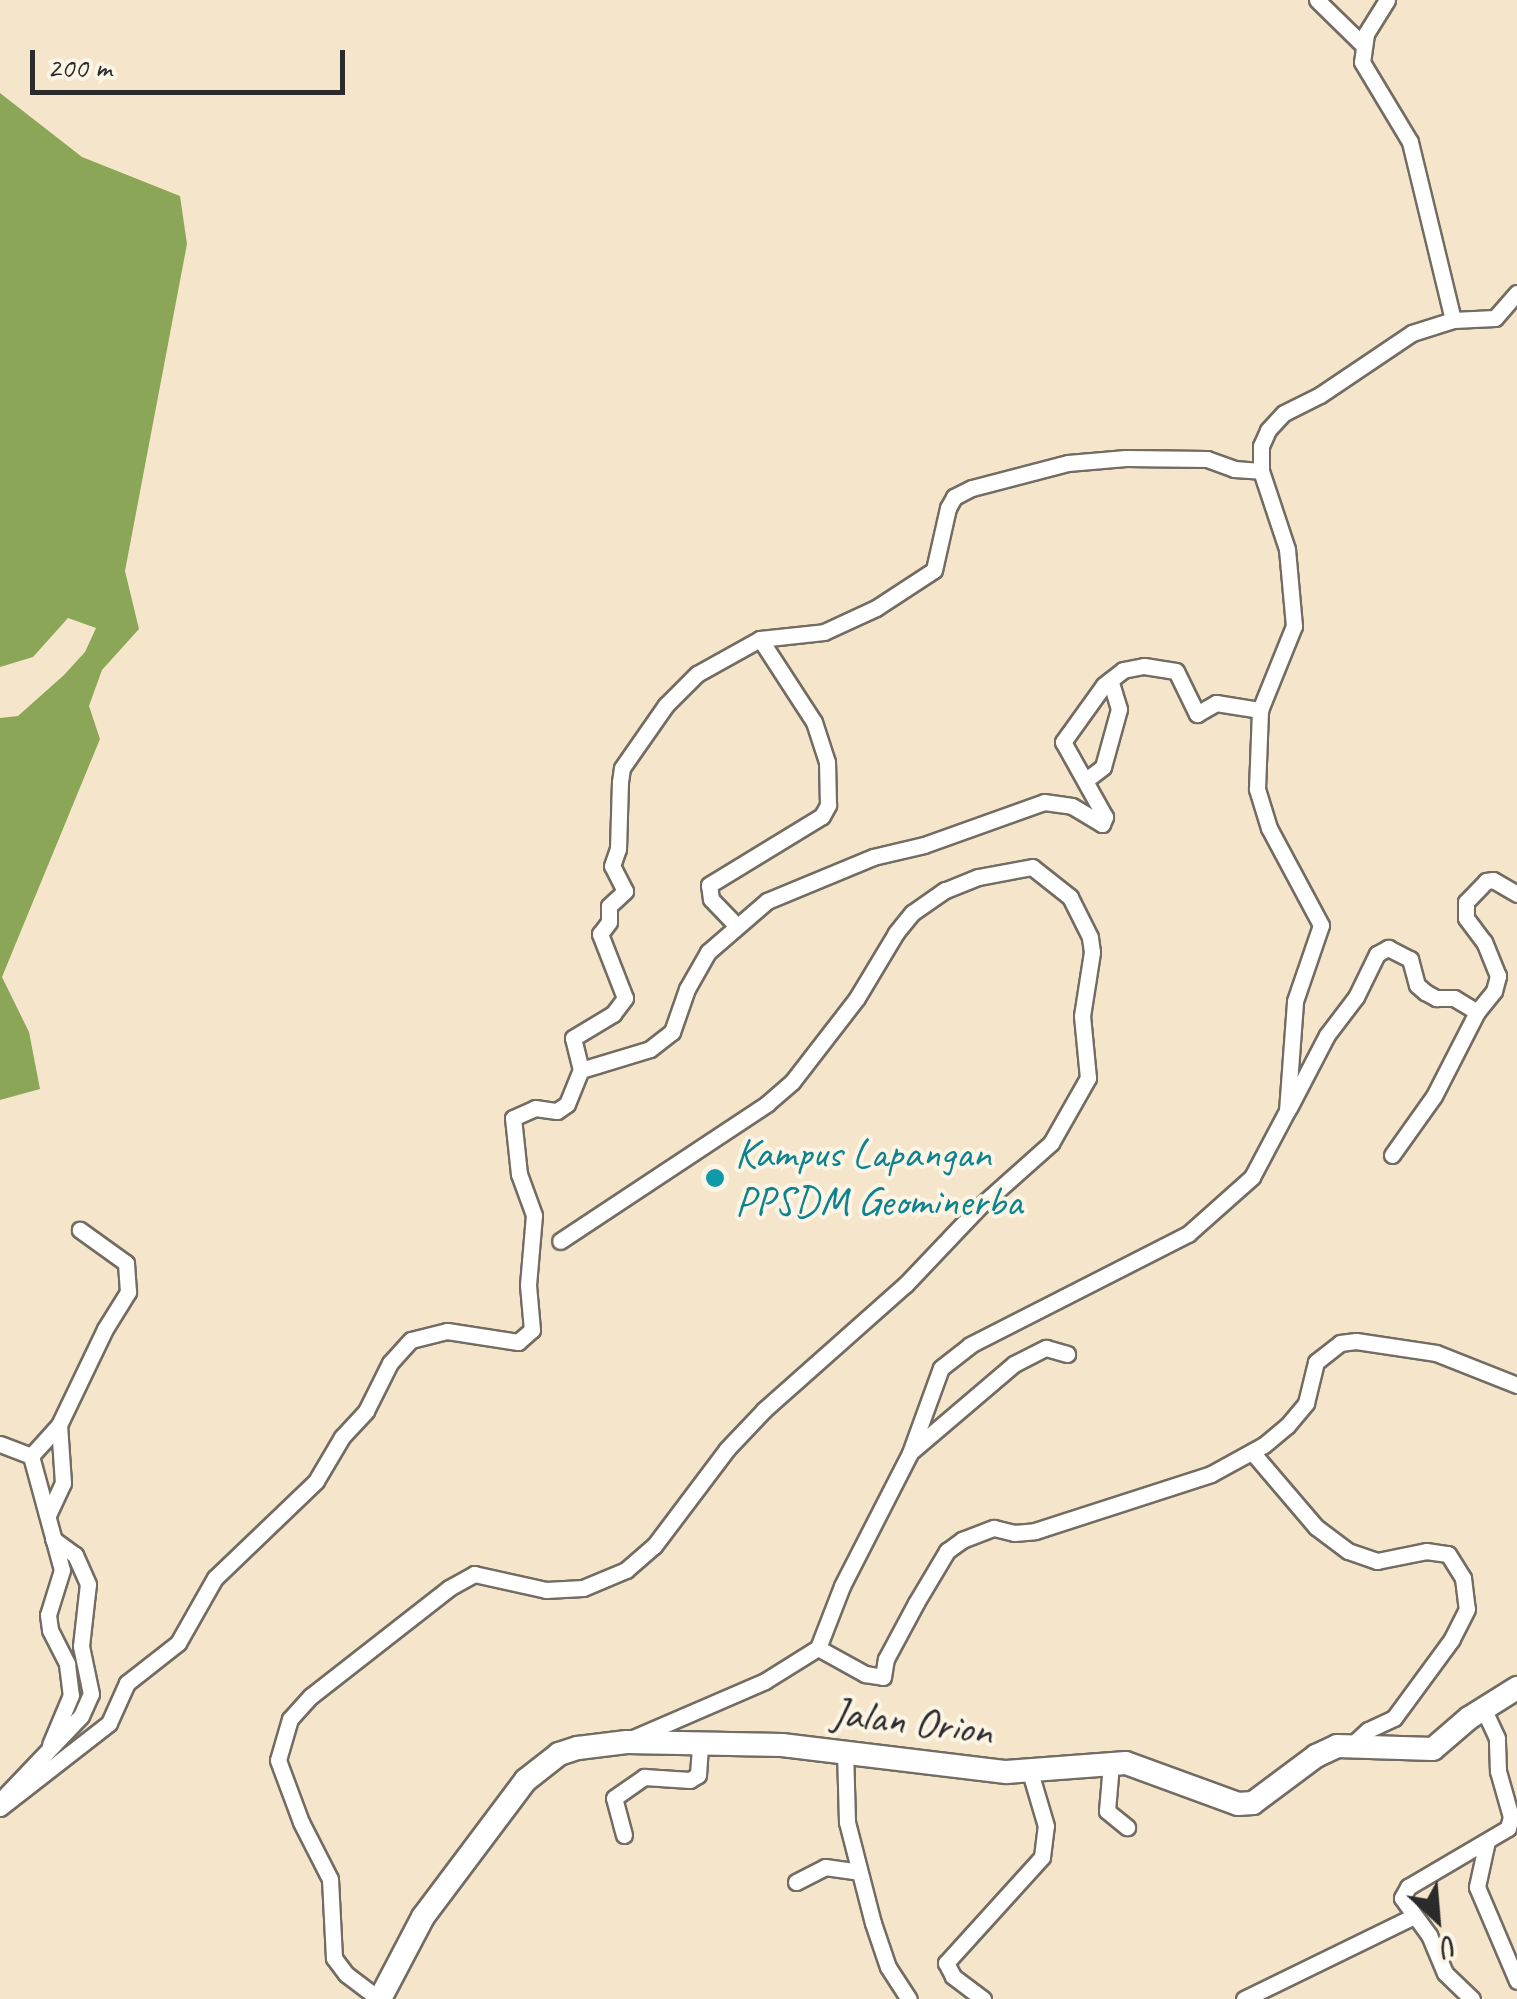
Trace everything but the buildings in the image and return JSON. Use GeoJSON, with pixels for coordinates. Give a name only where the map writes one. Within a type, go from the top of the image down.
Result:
{"type":"FeatureCollection","features":[{"type":"Feature","properties":{"kind":"highway","name":"Jalan Orion"},"geometry":{"type":"LineString","coordinates":[[379,1999],[422,1916],[526,1780],[559,1754],[627,1742],[845,1750],[983,1770],[1030,1772],[1111,1764],[1144,1767],[1238,1804],[1254,1803],[1316,1756],[1353,1744],[1433,1749],[1484,1708],[1517,1688]]}},
{"type":"Feature","properties":{"kind":"street"},"geometry":{"type":"LineString","coordinates":[[1317,0],[1364,46]]}},
{"type":"Feature","properties":{"kind":"street"},"geometry":{"type":"LineString","coordinates":[[1388,0],[1366,34],[1362,62],[1410,142],[1453,320]]}},
{"type":"Feature","properties":{"kind":"street"},"geometry":{"type":"LineString","coordinates":[[1287,1111],[1295,1001],[1322,925],[1263,812],[1255,770],[1260,710],[1294,626],[1286,549],[1261,471],[1261,446],[1268,430],[1284,413],[1320,395],[1412,333],[1453,320],[1496,318],[1517,292]]}},
{"type":"Feature","properties":{"kind":"street"},"geometry":{"type":"LineString","coordinates":[[0,1804],[16,1800],[109,1723],[126,1683],[178,1643],[214,1578],[316,1482],[342,1437],[366,1410],[390,1364],[411,1340],[447,1332],[518,1342],[527,1337],[532,1322],[528,1285],[534,1216],[518,1174],[513,1118],[535,1108],[557,1111],[567,1104],[581,1070],[573,1038],[612,1014],[625,998],[600,934],[609,922],[608,906],[625,890],[612,866],[618,849],[622,768],[666,705],[697,674],[760,638],[824,632],[876,608],[934,570],[948,508],[954,496],[972,488],[1068,463],[1126,458],[1207,459],[1234,469],[1261,471]]}},
{"type":"Feature","properties":{"kind":"street"},"geometry":{"type":"LineString","coordinates":[[736,925],[711,899],[709,885],[755,853],[822,816],[828,805],[826,762],[814,722],[760,638]]}},
{"type":"Feature","properties":{"kind":"street"},"geometry":{"type":"LineString","coordinates":[[581,1070],[650,1049],[672,1032],[687,989],[708,952],[767,901],[873,857],[924,845],[1044,802],[1072,806],[1102,824],[1105,817],[1063,742],[1110,680],[1123,670],[1166,667],[1181,676],[1190,708],[1197,714],[1216,702],[1260,710]]}},
{"type":"Feature","properties":{"kind":"street"},"geometry":{"type":"LineString","coordinates":[[1086,780],[1103,767],[1120,709],[1110,680]]}},
{"type":"Feature","properties":{"kind":"street"},"geometry":{"type":"LineString","coordinates":[[379,1999],[346,1974],[334,1958],[330,1879],[301,1822],[278,1760],[290,1720],[311,1696],[448,1588],[474,1574],[546,1590],[583,1588],[626,1570],[654,1546],[726,1450],[764,1410],[905,1286],[978,1208],[1051,1143],[1088,1078],[1082,1016],[1092,952],[1090,937],[1070,897],[1032,867],[978,877],[945,890],[912,913],[846,1014],[792,1082],[767,1104],[560,1241]]}},
{"type":"Feature","properties":{"kind":"street"},"geometry":{"type":"LineString","coordinates":[[1392,1156],[1434,1096],[1478,1012],[1494,990],[1498,976],[1484,942],[1466,918],[1466,902],[1477,886],[1493,880],[1517,894]]}},
{"type":"Feature","properties":{"kind":"street"},"geometry":{"type":"LineString","coordinates":[[627,1742],[765,1681],[818,1648],[842,1586],[910,1453],[932,1387],[949,1362],[970,1344],[1188,1234],[1252,1177],[1303,1088],[1327,1035],[1356,996],[1378,954],[1388,948],[1410,959],[1417,984],[1424,992],[1436,998],[1454,998],[1478,1012]]}},
{"type":"Feature","properties":{"kind":"street"},"geometry":{"type":"LineString","coordinates":[[31,1456],[59,1425],[104,1329],[128,1292],[122,1258],[80,1230]]}},
{"type":"Feature","properties":{"kind":"street"},"geometry":{"type":"LineString","coordinates":[[818,1648],[865,1674],[883,1678],[886,1659],[916,1603],[947,1551],[962,1540],[994,1528],[1014,1533],[1035,1531],[1211,1474],[1252,1452],[1287,1426],[1306,1403],[1316,1362],[1340,1343],[1356,1341],[1436,1353],[1514,1378]]}},
{"type":"Feature","properties":{"kind":"street"},"geometry":{"type":"LineString","coordinates":[[910,1453],[1014,1364],[1046,1348],[1067,1354]]}},
{"type":"Feature","properties":{"kind":"street"},"geometry":{"type":"LineString","coordinates":[[48,1515],[63,1482],[59,1425]]}},
{"type":"Feature","properties":{"kind":"street"},"geometry":{"type":"LineString","coordinates":[[0,1444],[31,1456]]}},
{"type":"Feature","properties":{"kind":"street"},"geometry":{"type":"LineString","coordinates":[[1252,1452],[1316,1527],[1348,1551],[1377,1561],[1426,1551],[1448,1554],[1462,1578],[1467,1608],[1452,1639],[1394,1718],[1368,1730],[1353,1744]]}},
{"type":"Feature","properties":{"kind":"street"},"geometry":{"type":"LineString","coordinates":[[31,1456],[62,1570],[48,1615],[54,1640],[67,1664],[71,1695],[50,1745]]}},
{"type":"Feature","properties":{"kind":"street"},"geometry":{"type":"LineString","coordinates":[[0,1804],[88,1706],[81,1646],[88,1584],[75,1555],[53,1540]]}},
{"type":"Feature","properties":{"kind":"street"},"geometry":{"type":"LineString","coordinates":[[54,1640],[84,1659]]}},
{"type":"Feature","properties":{"kind":"street"},"geometry":{"type":"LineString","coordinates":[[1472,1999],[1445,1973],[1429,1934],[1412,1917],[1402,1898],[1408,1887],[1508,1828],[1511,1818],[1498,1772],[1497,1738],[1484,1708]]}},
{"type":"Feature","properties":{"kind":"street"},"geometry":{"type":"LineString","coordinates":[[624,1836],[612,1804],[614,1798],[644,1778],[690,1780],[698,1775],[700,1744]]}},
{"type":"Feature","properties":{"kind":"street"},"geometry":{"type":"LineString","coordinates":[[845,1750],[847,1822],[888,1967],[909,1999]]}},
{"type":"Feature","properties":{"kind":"street"},"geometry":{"type":"LineString","coordinates":[[1111,1764],[1107,1811],[1127,1826]]}},
{"type":"Feature","properties":{"kind":"street"},"geometry":{"type":"LineString","coordinates":[[983,1999],[952,1976],[946,1963],[1042,1857],[1046,1826],[1030,1772]]}},
{"type":"Feature","properties":{"kind":"street"},"geometry":{"type":"LineString","coordinates":[[1486,1841],[1477,1887],[1517,1981]]}},
{"type":"Feature","properties":{"kind":"street"},"geometry":{"type":"LineString","coordinates":[[796,1882],[825,1867],[860,1872]]}},
{"type":"Feature","properties":{"kind":"street"},"geometry":{"type":"LineString","coordinates":[[1244,1999],[1412,1917]]}},
{"type":"Feature","properties":{"kind":"green space"},"geometry":{"type":"Polygon","coordinates":[[[0,93],[82,157],[180,196],[187,244],[125,571],[139,629],[102,670],[89,706],[100,739],[2,977],[29,1032],[40,1089],[0,1100],[0,718],[18,716],[64,675],[85,652],[96,628],[68,618],[33,657],[0,667],[0,93]]]}},
{"type":"Feature","properties":{"kind":"place","name":"Kampus Lapangan PPSDM Geominerba"},"geometry":{"type":"Point","coordinates":[715,1178]}}]}
